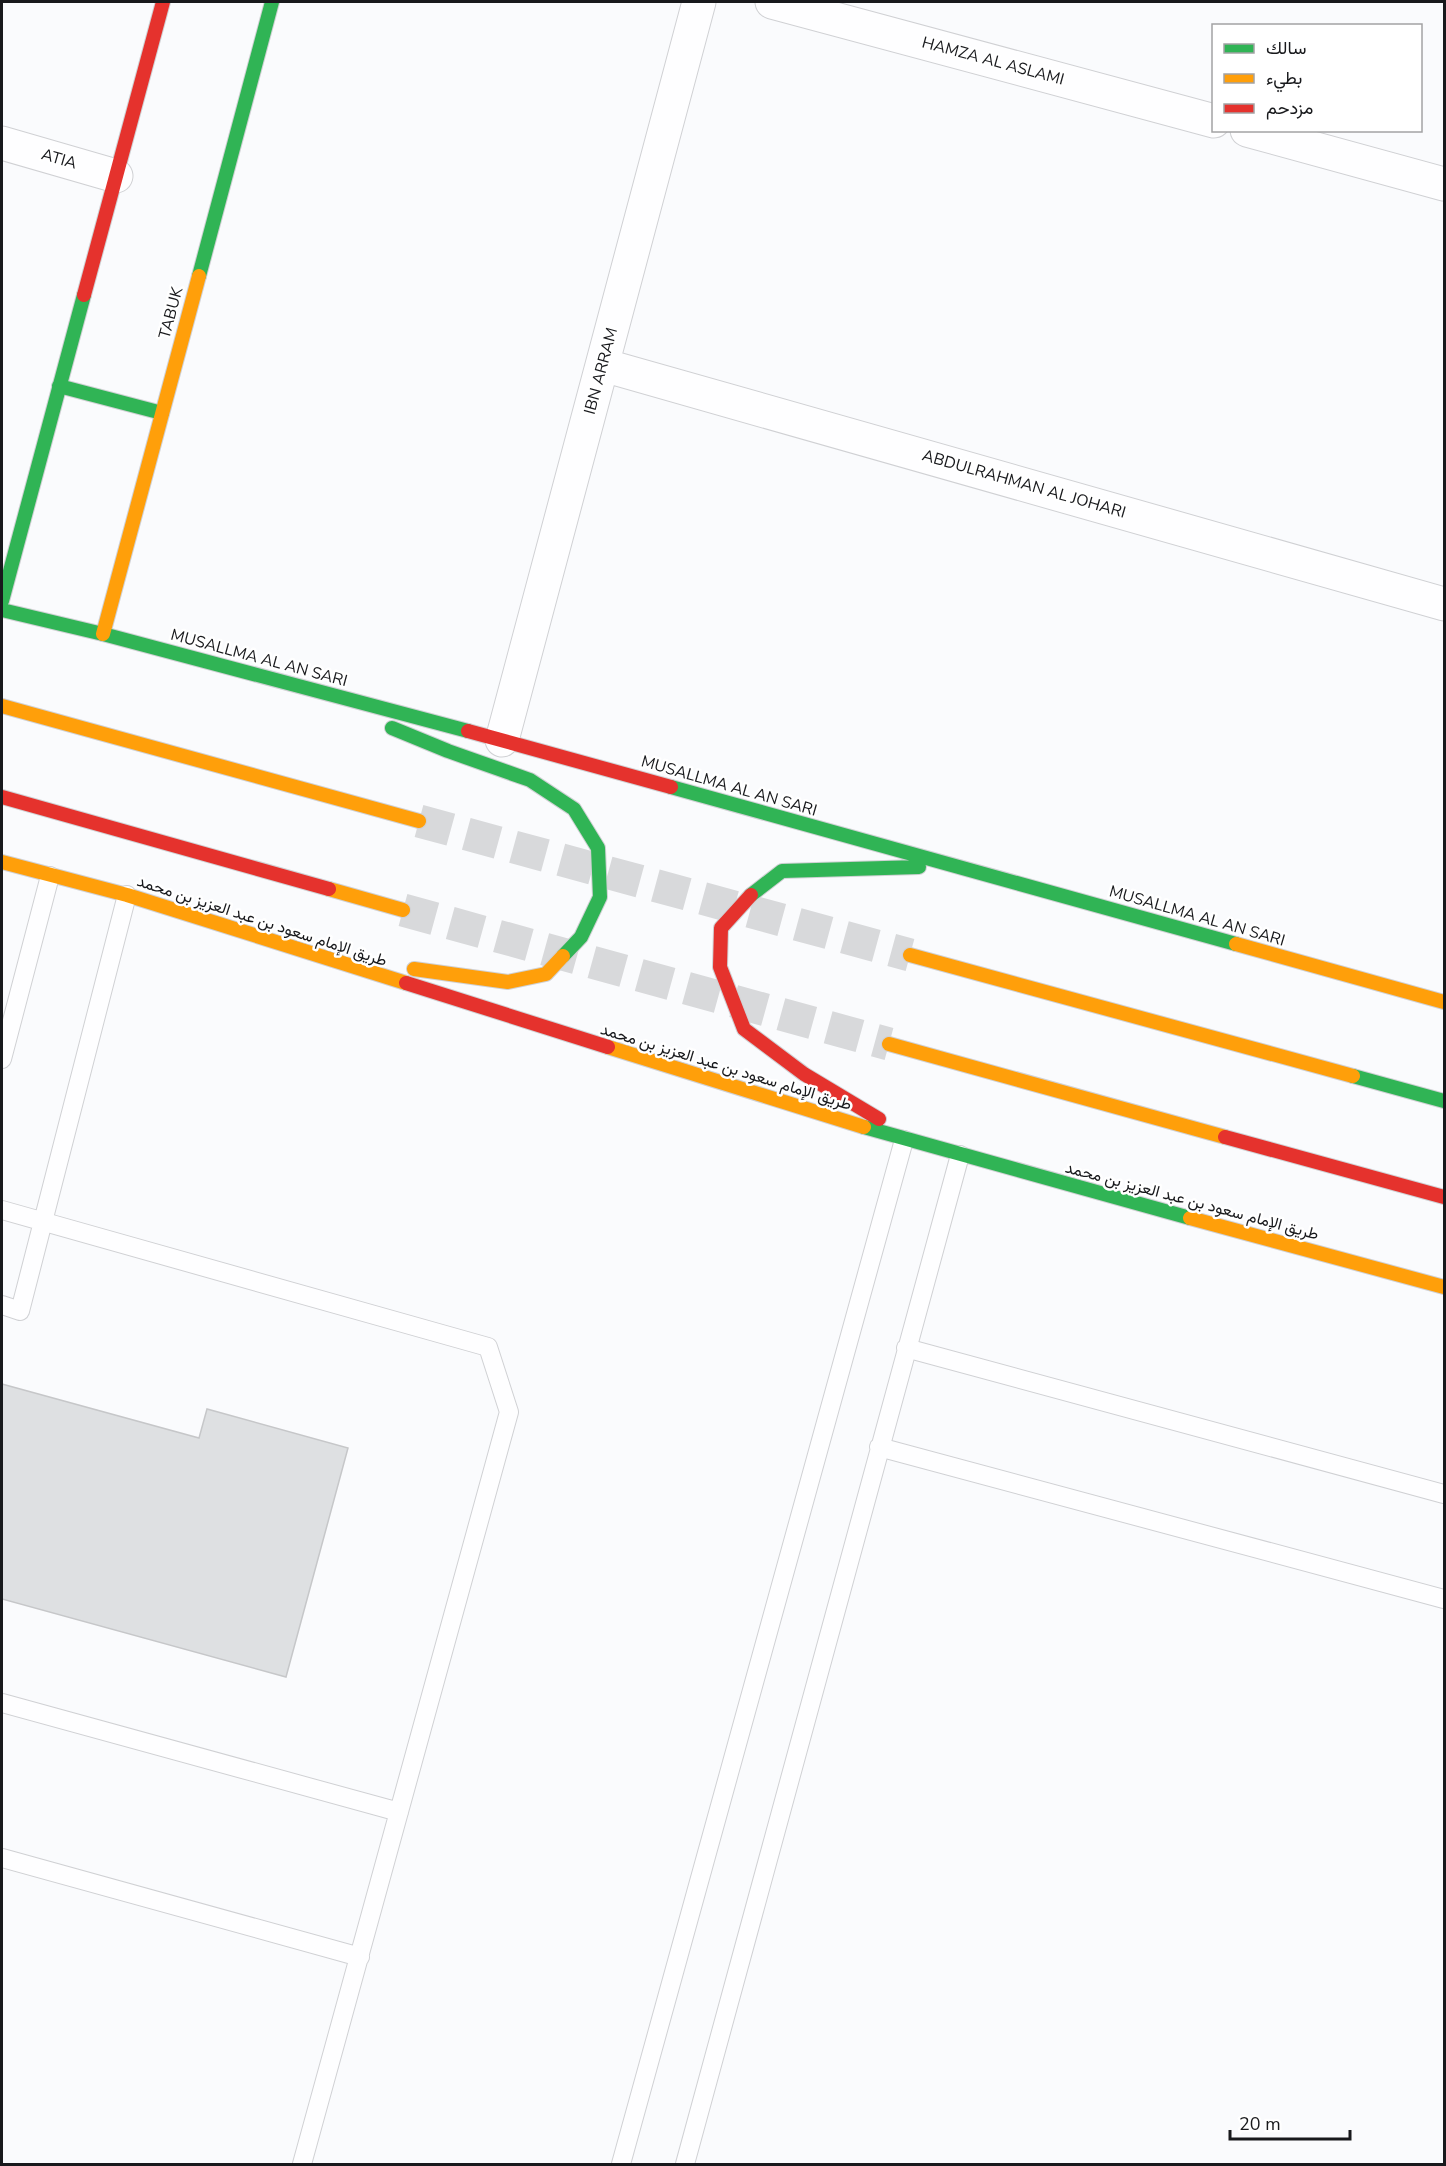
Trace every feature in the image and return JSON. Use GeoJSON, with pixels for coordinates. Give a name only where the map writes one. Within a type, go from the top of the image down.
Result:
{"type":"FeatureCollection","features":[{"type":"Feature","properties":{"kind":"street"},"geometry":{"type":"LineString","coordinates":[[2,601],[163,2]]}},
{"type":"Feature","properties":{"kind":"street","name":"TABUK"},"geometry":{"type":"LineString","coordinates":[[103,634],[272,2]]}},
{"type":"Feature","properties":{"kind":"street","name":"IBN ARRAM"},"geometry":{"type":"LineString","coordinates":[[502,740],[699,2]]}},
{"type":"Feature","properties":{"kind":"street","name":"HAMZA AL ASLAMI"},"geometry":{"type":"LineString","coordinates":[[772,2],[1212,120]]}},
{"type":"Feature","properties":{"kind":"street"},"geometry":{"type":"LineString","coordinates":[[1254,132],[1444,184]]}},
{"type":"Feature","properties":{"kind":"street","name":"ATIA"},"geometry":{"type":"LineString","coordinates":[[2,143],[116,176]]}},
{"type":"Feature","properties":{"kind":"street","name":"ABDULRAHMAN AL JOHARI"},"geometry":{"type":"LineString","coordinates":[[603,365],[1444,604]]}},
{"type":"Feature","properties":{"kind":"street"},"geometry":{"type":"LineString","coordinates":[[59,386],[162,413]]}},
{"type":"Feature","properties":{"kind":"street","name":"MUSALLMA AL AN SARI"},"geometry":{"type":"LineString","coordinates":[[2,610],[103,634],[502,740],[1444,1002]]}},
{"type":"Feature","properties":{"kind":"street"},"geometry":{"type":"LineString","coordinates":[[263,676],[448,751],[530,780],[574,809],[597,848],[600,897],[581,938],[546,974],[508,982],[308,953]]}},
{"type":"Feature","properties":{"kind":"street"},"geometry":{"type":"LineString","coordinates":[[2,706],[419,821]]}},
{"type":"Feature","properties":{"kind":"street"},"geometry":{"type":"LineString","coordinates":[[2,797],[403,910]]}},
{"type":"Feature","properties":{"kind":"street","name":"طريق الإمام سعود بن عبد العزيز بن محمد"},"geometry":{"type":"LineString","coordinates":[[2,862],[127,895],[904,1140],[1444,1287]]}},
{"type":"Feature","properties":{"kind":"street"},"geometry":{"type":"LineString","coordinates":[[923,1145],[804,1074],[744,1029],[720,967],[721,928],[755,890],[782,871],[956,866]]}},
{"type":"Feature","properties":{"kind":"street"},"geometry":{"type":"LineString","coordinates":[[910,955],[1444,1101]]}},
{"type":"Feature","properties":{"kind":"street"},"geometry":{"type":"LineString","coordinates":[[889,1044],[1444,1197]]}},
{"type":"Feature","properties":{"kind":"lane"},"geometry":{"type":"LineString","coordinates":[[2,1059],[50,876]]}},
{"type":"Feature","properties":{"kind":"lane"},"geometry":{"type":"LineString","coordinates":[[2,1305],[20,1311],[127,895]]}},
{"type":"Feature","properties":{"kind":"lane"},"geometry":{"type":"LineString","coordinates":[[621,2164],[904,1140]]}},
{"type":"Feature","properties":{"kind":"lane"},"geometry":{"type":"LineString","coordinates":[[685,2164],[960,1155]]}},
{"type":"Feature","properties":{"kind":"lane"},"geometry":{"type":"LineString","coordinates":[[2,1210],[488,1347],[509,1412],[302,2164]]}},
{"type":"Feature","properties":{"kind":"lane"},"geometry":{"type":"LineString","coordinates":[[906,1348],[1444,1494]]}},
{"type":"Feature","properties":{"kind":"lane"},"geometry":{"type":"LineString","coordinates":[[879,1447],[1444,1599]]}},
{"type":"Feature","properties":{"kind":"lane"},"geometry":{"type":"LineString","coordinates":[[2,1703],[399,1812]]}},
{"type":"Feature","properties":{"kind":"lane"},"geometry":{"type":"LineString","coordinates":[[2,1858],[360,1957]]}},
{"type":"Feature","properties":{"kind":"building"},"geometry":{"type":"Polygon","coordinates":[[[2,1384],[199,1438],[207,1409],[348,1448],[286,1677],[2,1599],[2,1384]]]}},
{"type":"Feature","properties":{"kind":"tunnel"},"geometry":{"type":"LineString","coordinates":[[419,821],[910,955]]}},
{"type":"Feature","properties":{"kind":"tunnel"},"geometry":{"type":"LineString","coordinates":[[403,910],[889,1044]]}},
{"type":"Feature","properties":{"kind":"traffic: fast"},"geometry":{"type":"LineString","coordinates":[[199,276],[272,2]]}},
{"type":"Feature","properties":{"kind":"traffic: fast"},"geometry":{"type":"LineString","coordinates":[[2,601],[84,295]]}},
{"type":"Feature","properties":{"kind":"traffic: fast"},"geometry":{"type":"LineString","coordinates":[[59,386],[162,413]]}},
{"type":"Feature","properties":{"kind":"traffic: fast"},"geometry":{"type":"LineString","coordinates":[[2,610],[103,634],[468,731]]}},
{"type":"Feature","properties":{"kind":"traffic: fast"},"geometry":{"type":"LineString","coordinates":[[392,728],[530,780],[574,809],[598,848],[600,897],[581,937],[563,956]]}},
{"type":"Feature","properties":{"kind":"traffic: fast"},"geometry":{"type":"LineString","coordinates":[[671,787],[1236,944]]}},
{"type":"Feature","properties":{"kind":"traffic: fast"},"geometry":{"type":"LineString","coordinates":[[751,895],[782,871],[919,867]]}},
{"type":"Feature","properties":{"kind":"traffic: fast"},"geometry":{"type":"LineString","coordinates":[[1353,1076],[1444,1101]]}},
{"type":"Feature","properties":{"kind":"traffic: fast"},"geometry":{"type":"LineString","coordinates":[[864,1127],[1190,1218]]}},
{"type":"Feature","properties":{"kind":"traffic: slow"},"geometry":{"type":"LineString","coordinates":[[103,634],[199,276]]}},
{"type":"Feature","properties":{"kind":"traffic: slow"},"geometry":{"type":"LineString","coordinates":[[2,706],[419,821]]}},
{"type":"Feature","properties":{"kind":"traffic: slow"},"geometry":{"type":"LineString","coordinates":[[2,862],[127,895],[406,983]]}},
{"type":"Feature","properties":{"kind":"traffic: slow"},"geometry":{"type":"LineString","coordinates":[[329,889],[403,910]]}},
{"type":"Feature","properties":{"kind":"traffic: slow"},"geometry":{"type":"LineString","coordinates":[[1236,944],[1444,1002]]}},
{"type":"Feature","properties":{"kind":"traffic: slow"},"geometry":{"type":"LineString","coordinates":[[910,955],[1353,1076]]}},
{"type":"Feature","properties":{"kind":"traffic: slow"},"geometry":{"type":"LineString","coordinates":[[414,969],[508,982],[546,974],[563,956]]}},
{"type":"Feature","properties":{"kind":"traffic: slow"},"geometry":{"type":"LineString","coordinates":[[889,1044],[1225,1137]]}},
{"type":"Feature","properties":{"kind":"traffic: slow"},"geometry":{"type":"LineString","coordinates":[[608,1047],[864,1127]]}},
{"type":"Feature","properties":{"kind":"traffic: slow"},"geometry":{"type":"LineString","coordinates":[[1190,1218],[1444,1287]]}},
{"type":"Feature","properties":{"kind":"traffic: jam"},"geometry":{"type":"LineString","coordinates":[[84,295],[163,2]]}},
{"type":"Feature","properties":{"kind":"traffic: jam"},"geometry":{"type":"LineString","coordinates":[[468,731],[671,787]]}},
{"type":"Feature","properties":{"kind":"traffic: jam"},"geometry":{"type":"LineString","coordinates":[[2,797],[329,889]]}},
{"type":"Feature","properties":{"kind":"traffic: jam"},"geometry":{"type":"LineString","coordinates":[[751,895],[721,928],[720,967],[744,1029],[804,1074],[879,1119]]}},
{"type":"Feature","properties":{"kind":"traffic: jam"},"geometry":{"type":"LineString","coordinates":[[406,983],[608,1047]]}},
{"type":"Feature","properties":{"kind":"traffic: jam"},"geometry":{"type":"LineString","coordinates":[[1225,1137],[1444,1197]]}}]}
